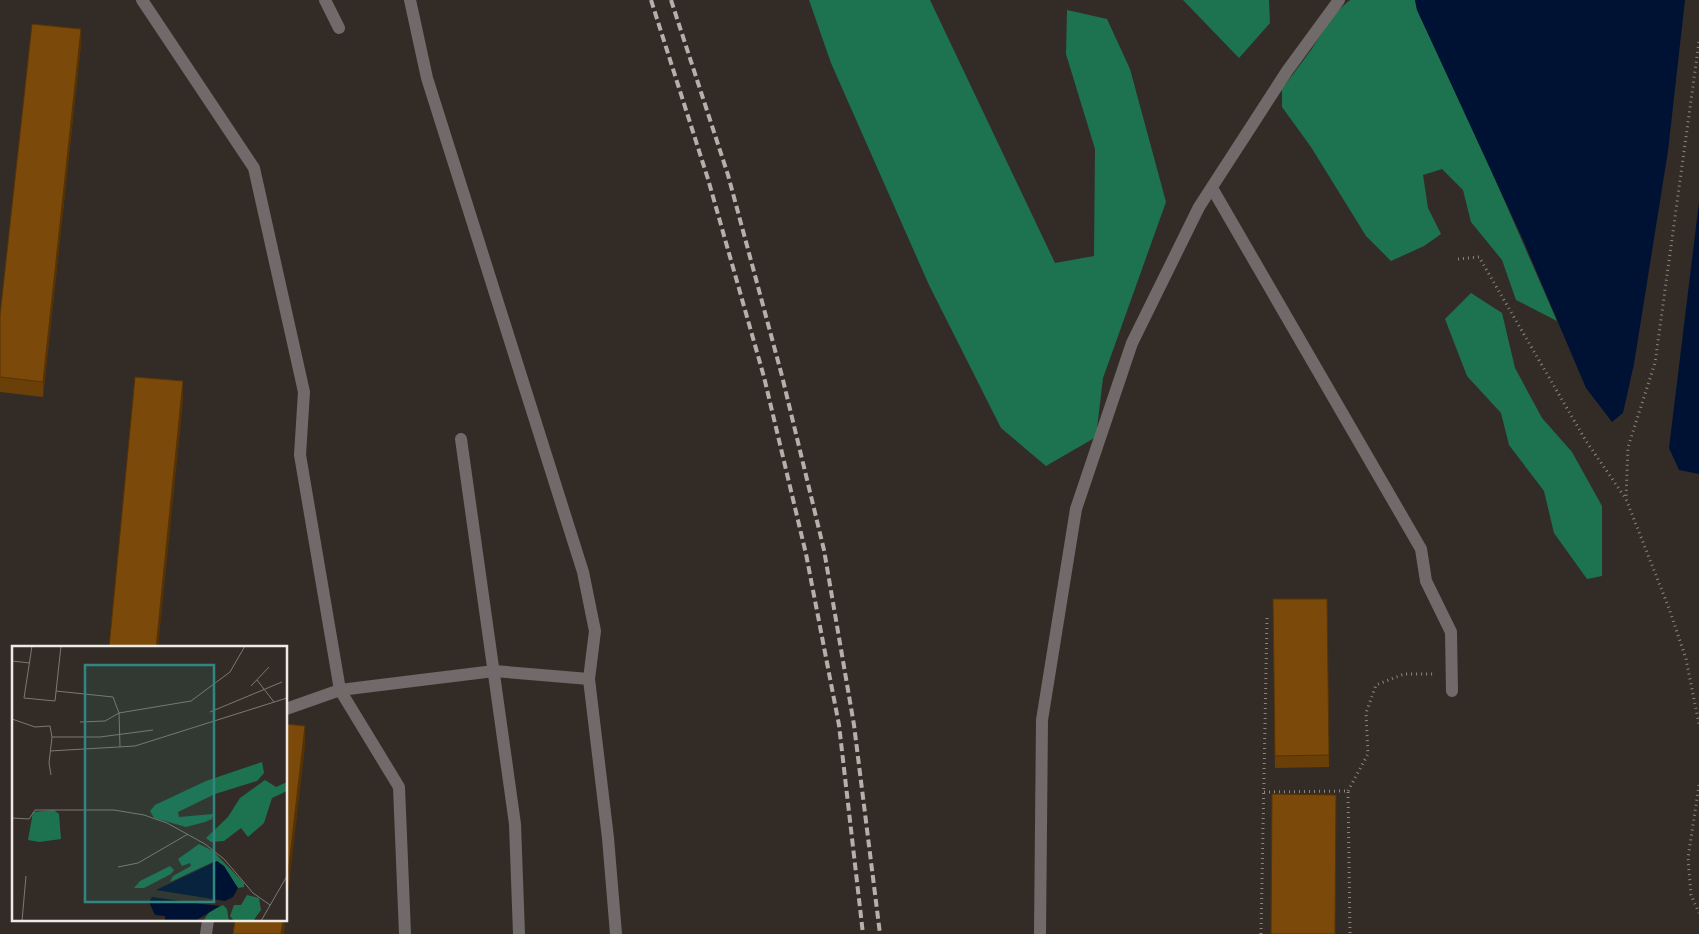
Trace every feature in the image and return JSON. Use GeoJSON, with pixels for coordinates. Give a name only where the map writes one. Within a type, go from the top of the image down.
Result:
{"type":"FeatureCollection","features":[{"type":"Feature","properties":{"kind":"street"},"geometry":{"type":"LineString","coordinates":[[142,0],[254,168],[304,392],[300,455],[340,690],[399,787],[405,934]]}},
{"type":"Feature","properties":{"kind":"street"},"geometry":{"type":"LineString","coordinates":[[325,0],[339,28]]}},
{"type":"Feature","properties":{"kind":"street"},"geometry":{"type":"LineString","coordinates":[[410,0],[427,78],[583,572],[595,631],[589,679],[608,838],[616,934]]}},
{"type":"Feature","properties":{"kind":"street"},"geometry":{"type":"LineString","coordinates":[[1040,934],[1042,720],[1076,509],[1132,343],[1199,207],[1288,71],[1339,0]]}},
{"type":"Feature","properties":{"kind":"street"},"geometry":{"type":"LineString","coordinates":[[1212,188],[1421,549],[1426,581],[1451,632],[1452,691]]}},
{"type":"Feature","properties":{"kind":"street"},"geometry":{"type":"LineString","coordinates":[[461,439],[515,824],[519,934]]}},
{"type":"Feature","properties":{"kind":"street"},"geometry":{"type":"LineString","coordinates":[[288,709],[340,690],[494,671],[589,679]]}},
{"type":"Feature","properties":{"kind":"path"},"geometry":{"type":"LineString","coordinates":[[1626,500],[1628,447],[1655,363],[1699,42]]}},
{"type":"Feature","properties":{"kind":"path"},"geometry":{"type":"LineString","coordinates":[[1458,259],[1479,257],[1586,441],[1626,500],[1670,611],[1686,659],[1699,724]]}},
{"type":"Feature","properties":{"kind":"path"},"geometry":{"type":"LineString","coordinates":[[1261,934],[1267,618]]}},
{"type":"Feature","properties":{"kind":"path"},"geometry":{"type":"LineString","coordinates":[[1350,934],[1348,790],[1368,754],[1366,713],[1376,685],[1404,674],[1452,674]]}},
{"type":"Feature","properties":{"kind":"path"},"geometry":{"type":"LineString","coordinates":[[1699,785],[1688,858],[1691,896],[1699,913]]}},
{"type":"Feature","properties":{"kind":"path"},"geometry":{"type":"LineString","coordinates":[[1264,792],[1348,790]]}},
{"type":"Feature","properties":{"kind":"green space"},"geometry":{"type":"Polygon","coordinates":[[[809,0],[930,0],[1055,263],[1094,256],[1095,149],[1066,54],[1067,10],[1107,19],[1130,69],[1166,202],[1103,378],[1096,437],[1046,466],[1001,428],[929,285],[831,63],[809,0]]]}},
{"type":"Feature","properties":{"kind":"green space"},"geometry":{"type":"Polygon","coordinates":[[[1183,0],[1269,0],[1270,23],[1239,58],[1183,0]]]}},
{"type":"Feature","properties":{"kind":"green space"},"geometry":{"type":"Polygon","coordinates":[[[1350,0],[1415,0],[1417,10],[1474,131],[1557,321],[1516,300],[1502,260],[1471,222],[1463,190],[1442,169],[1423,175],[1428,208],[1441,234],[1424,246],[1391,261],[1366,236],[1311,147],[1282,107],[1282,89],[1335,13],[1350,0]]]}},
{"type":"Feature","properties":{"kind":"green space"},"geometry":{"type":"Polygon","coordinates":[[[1471,293],[1502,313],[1515,368],[1542,418],[1572,452],[1602,506],[1602,576],[1587,579],[1554,533],[1544,491],[1509,445],[1501,413],[1467,376],[1445,319],[1471,293]]]}},
{"type":"Feature","properties":{"kind":"water"},"geometry":{"type":"Polygon","coordinates":[[[1415,0],[1685,0],[1668,151],[1634,364],[1623,413],[1612,422],[1586,388],[1523,240],[1417,10],[1415,0]]]}},
{"type":"Feature","properties":{"kind":"water"},"geometry":{"type":"Polygon","coordinates":[[[1699,202],[1699,474],[1679,470],[1669,448],[1699,202]]]}},
{"type":"Feature","properties":{"kind":"building"},"geometry":{"type":"Polygon","coordinates":[[[32,24],[81,29],[43,382],[0,377],[0,315],[32,24]]]}},
{"type":"Feature","properties":{"kind":"building"},"geometry":{"type":"Polygon","coordinates":[[[135,377],[183,381],[156,646],[109,646],[135,377]]]}},
{"type":"Feature","properties":{"kind":"building"},"geometry":{"type":"Polygon","coordinates":[[[1273,599],[1327,599],[1329,755],[1275,756],[1273,599]]]}},
{"type":"Feature","properties":{"kind":"building"},"geometry":{"type":"Polygon","coordinates":[[[288,724],[305,726],[288,874],[288,724]]]}},
{"type":"Feature","properties":{"kind":"building"},"geometry":{"type":"Polygon","coordinates":[[[1272,794],[1336,795],[1335,934],[1271,934],[1272,794]]]}},
{"type":"Feature","properties":{"kind":"building"},"geometry":{"type":"Polygon","coordinates":[[[235,922],[283,922],[281,934],[233,934],[235,922]]]}},
{"type":"Feature","properties":{"kind":"railway"},"geometry":{"type":"LineString","coordinates":[[651,0],[708,179],[764,377],[806,554],[839,725],[863,934]]}},
{"type":"Feature","properties":{"kind":"railway"},"geometry":{"type":"LineString","coordinates":[[671,0],[728,175],[782,376],[824,550],[854,725],[880,934]]}}]}
